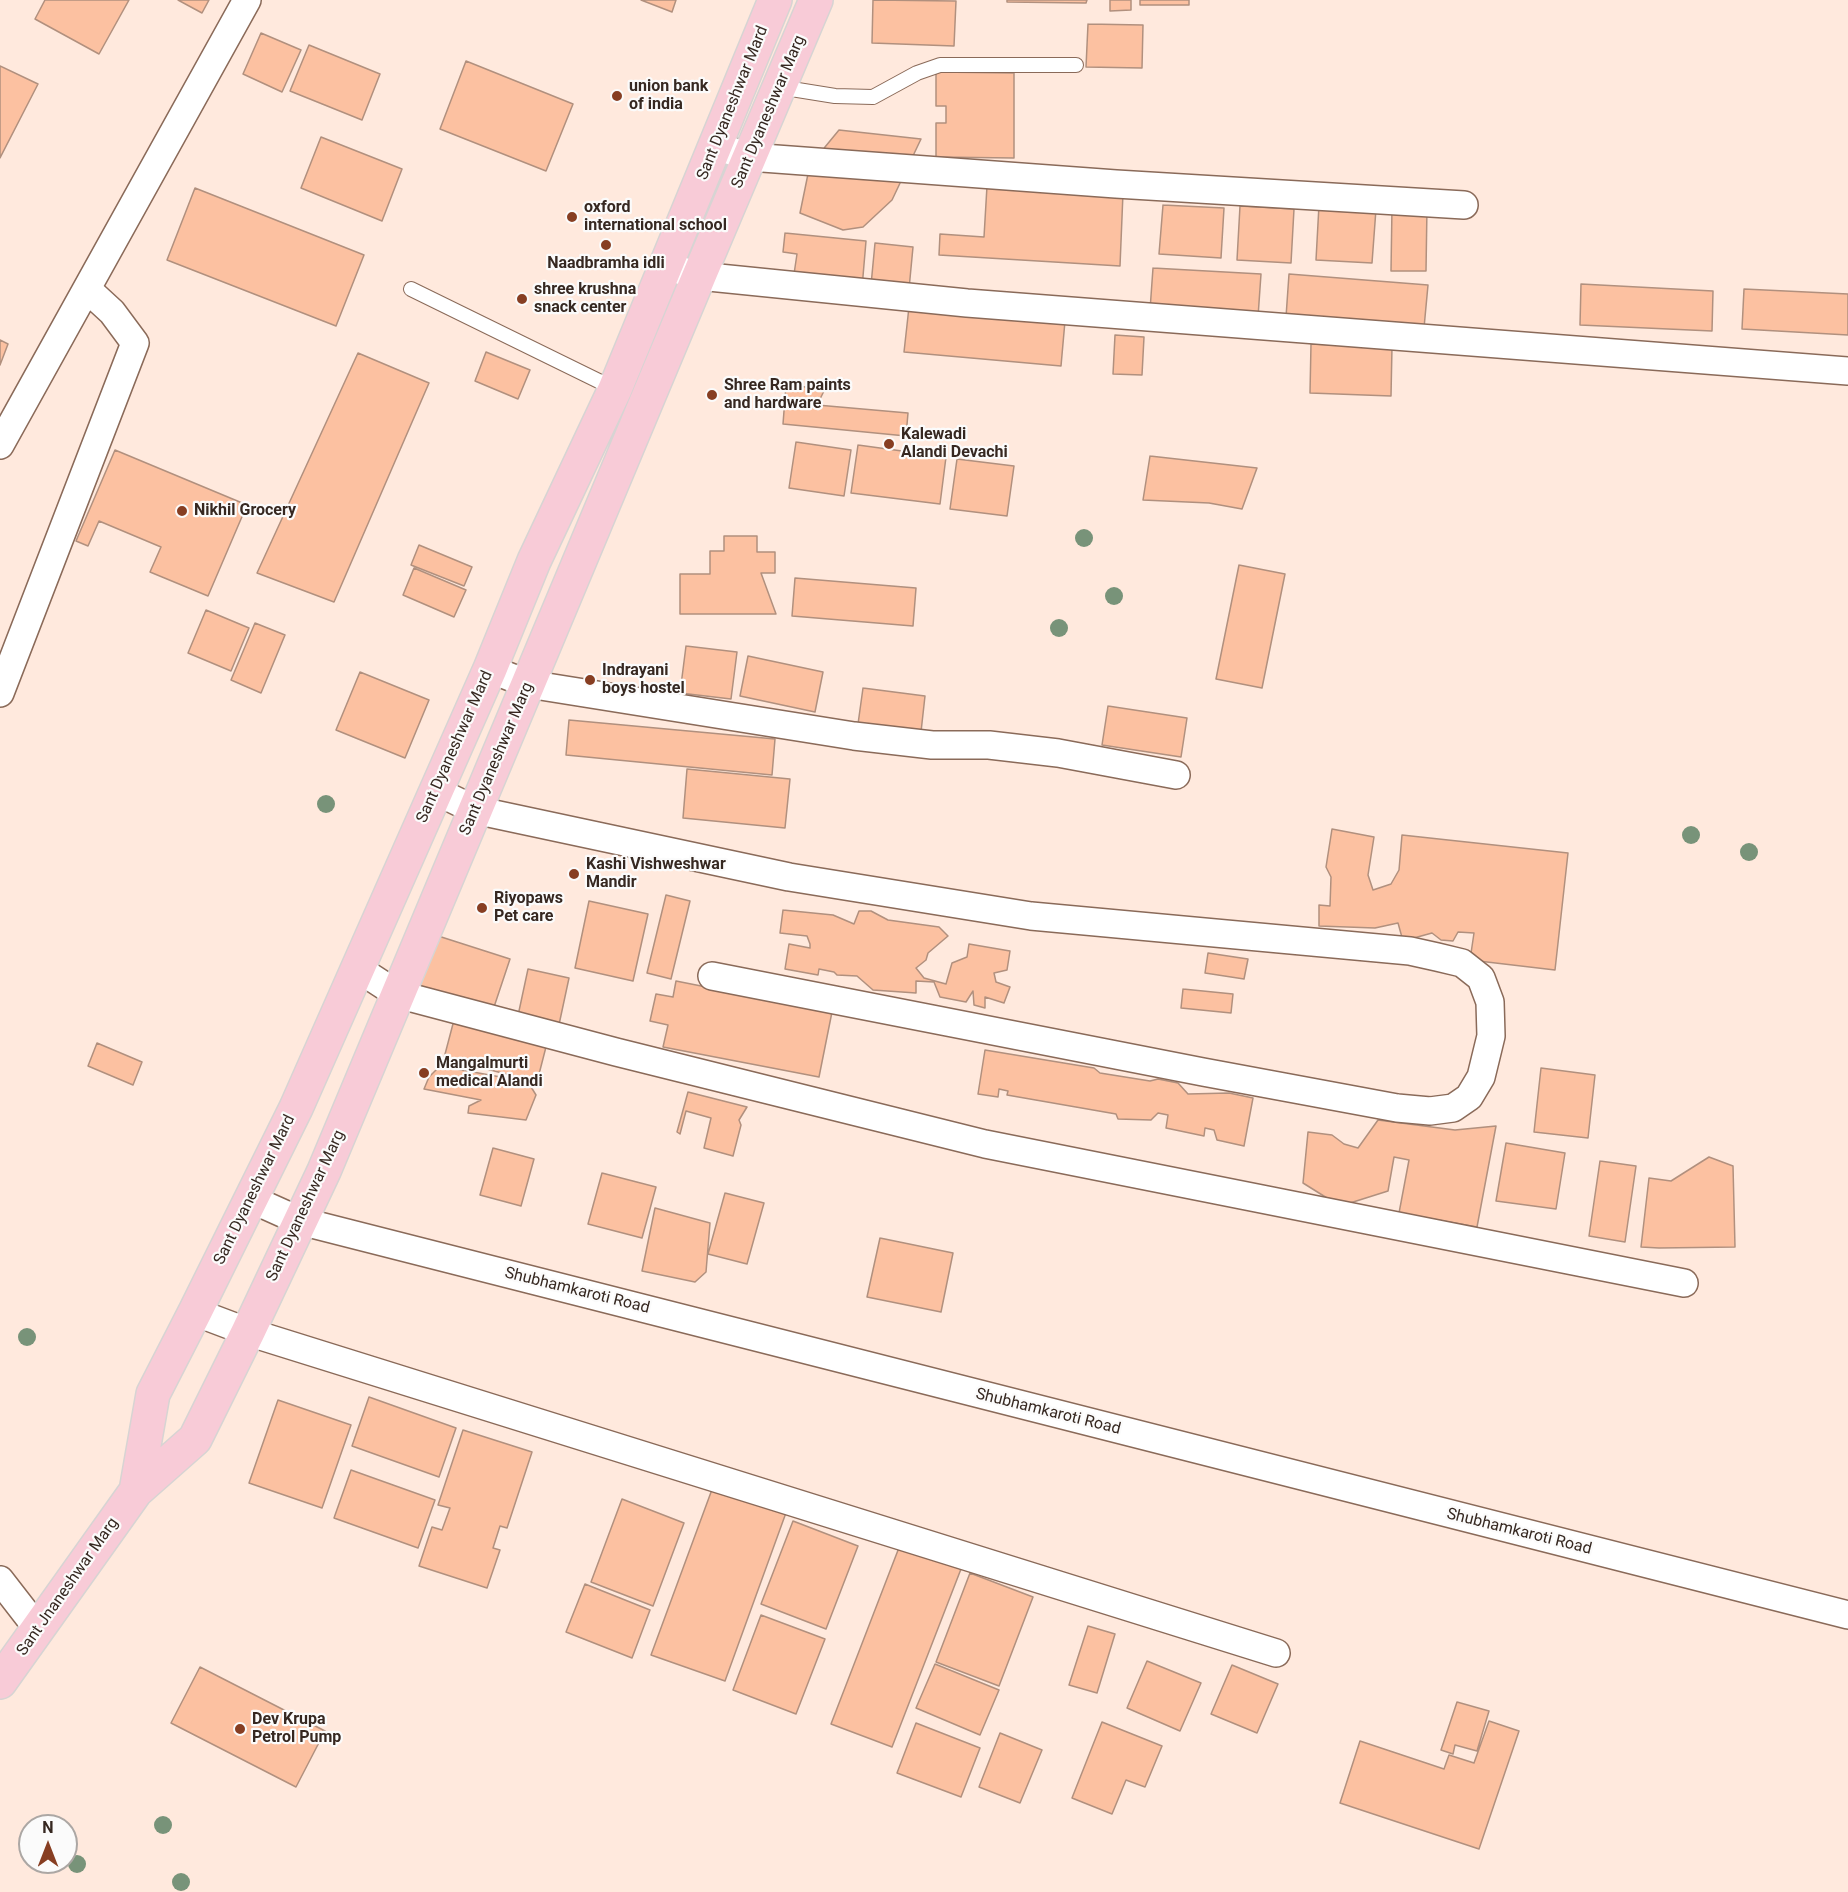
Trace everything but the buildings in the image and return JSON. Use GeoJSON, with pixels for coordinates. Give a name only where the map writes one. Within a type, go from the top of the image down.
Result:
{"type":"FeatureCollection","features":[{"type":"Feature","properties":{"kind":"main road","name":"Sant Dyaneshwar Marg"},"geometry":{"type":"LineString","coordinates":[[136,1491],[195,1439],[324,1171],[816,0]]}},
{"type":"Feature","properties":{"kind":"main road"},"geometry":{"type":"LineString","coordinates":[[772,8],[803,31]]}},
{"type":"Feature","properties":{"kind":"main road","name":"Sant Dyaneshwar Mard"},"geometry":{"type":"LineString","coordinates":[[136,1491],[153,1394],[296,1108],[490,669],[534,561],[615,389],[772,8]]}},
{"type":"Feature","properties":{"kind":"main road"},"geometry":{"type":"LineString","coordinates":[[534,561],[572,579]]}},
{"type":"Feature","properties":{"kind":"main road","name":"Sant Jnaneshwar Marg"},"geometry":{"type":"LineString","coordinates":[[0,1682],[136,1491]]}},
{"type":"Feature","properties":{"kind":"street"},"geometry":{"type":"LineString","coordinates":[[0,445],[247,0]]}},
{"type":"Feature","properties":{"kind":"street"},"geometry":{"type":"LineString","coordinates":[[716,146],[749,157],[1104,183],[1464,205]]}},
{"type":"Feature","properties":{"kind":"street"},"geometry":{"type":"LineString","coordinates":[[666,267],[699,276],[967,303],[1848,371]]}},
{"type":"Feature","properties":{"kind":"street"},"geometry":{"type":"LineString","coordinates":[[0,693],[135,343],[112,312],[87,289]]}},
{"type":"Feature","properties":{"kind":"street"},"geometry":{"type":"LineString","coordinates":[[490,669],[528,684],[854,736],[932,745],[988,745],[1058,753],[1176,775]]}},
{"type":"Feature","properties":{"kind":"street"},"geometry":{"type":"LineString","coordinates":[[436,791],[476,810],[789,877],[1031,916],[1399,950],[1437,957],[1462,963],[1480,978],[1490,1002],[1491,1036],[1480,1077],[1469,1097],[1453,1108],[1430,1111],[1397,1108],[1203,1072],[712,976]]}},
{"type":"Feature","properties":{"kind":"street"},"geometry":{"type":"LineString","coordinates":[[357,968],[397,994],[616,1052],[985,1144],[1684,1283]]}},
{"type":"Feature","properties":{"kind":"street","name":"Shubhamkaroti Road"},"geometry":{"type":"LineString","coordinates":[[250,1199],[300,1221],[1848,1616]]}},
{"type":"Feature","properties":{"kind":"street"},"geometry":{"type":"LineString","coordinates":[[195,1312],[248,1332],[1276,1653]]}},
{"type":"Feature","properties":{"kind":"street"},"geometry":{"type":"LineString","coordinates":[[0,1580],[38,1629]]}},
{"type":"Feature","properties":{"kind":"lane"},"geometry":{"type":"LineString","coordinates":[[779,87],[835,96],[873,97],[917,73],[940,65],[1076,65]]}},
{"type":"Feature","properties":{"kind":"lane"},"geometry":{"type":"LineString","coordinates":[[411,289],[615,389]]}},
{"type":"Feature","properties":{"kind":"place","name":"union bank of india"},"geometry":{"type":"Point","coordinates":[617,96]}},
{"type":"Feature","properties":{"kind":"place","name":"oxford international school"},"geometry":{"type":"Point","coordinates":[572,217]}},
{"type":"Feature","properties":{"kind":"place","name":"Naadbramha idli"},"geometry":{"type":"Point","coordinates":[606,245]}},
{"type":"Feature","properties":{"kind":"place","name":"shree krushna snack center"},"geometry":{"type":"Point","coordinates":[522,299]}},
{"type":"Feature","properties":{"kind":"place","name":"Shree Ram paints and hardware"},"geometry":{"type":"Point","coordinates":[712,395]}},
{"type":"Feature","properties":{"kind":"place","name":"Kalewadi Alandi Devachi"},"geometry":{"type":"Point","coordinates":[889,444]}},
{"type":"Feature","properties":{"kind":"place","name":"Nikhil Grocery"},"geometry":{"type":"Point","coordinates":[182,511]}},
{"type":"Feature","properties":{"kind":"place","name":"Indrayani boys hostel"},"geometry":{"type":"Point","coordinates":[590,680]}},
{"type":"Feature","properties":{"kind":"place","name":"Kashi Vishweshwar Mandir"},"geometry":{"type":"Point","coordinates":[574,874]}},
{"type":"Feature","properties":{"kind":"place","name":"Riyopaws Pet care"},"geometry":{"type":"Point","coordinates":[482,908]}},
{"type":"Feature","properties":{"kind":"place","name":"Mangalmurti medical Alandi"},"geometry":{"type":"Point","coordinates":[424,1073]}},
{"type":"Feature","properties":{"kind":"place","name":"Dev Krupa Petrol Pump"},"geometry":{"type":"Point","coordinates":[240,1729]}}]}
